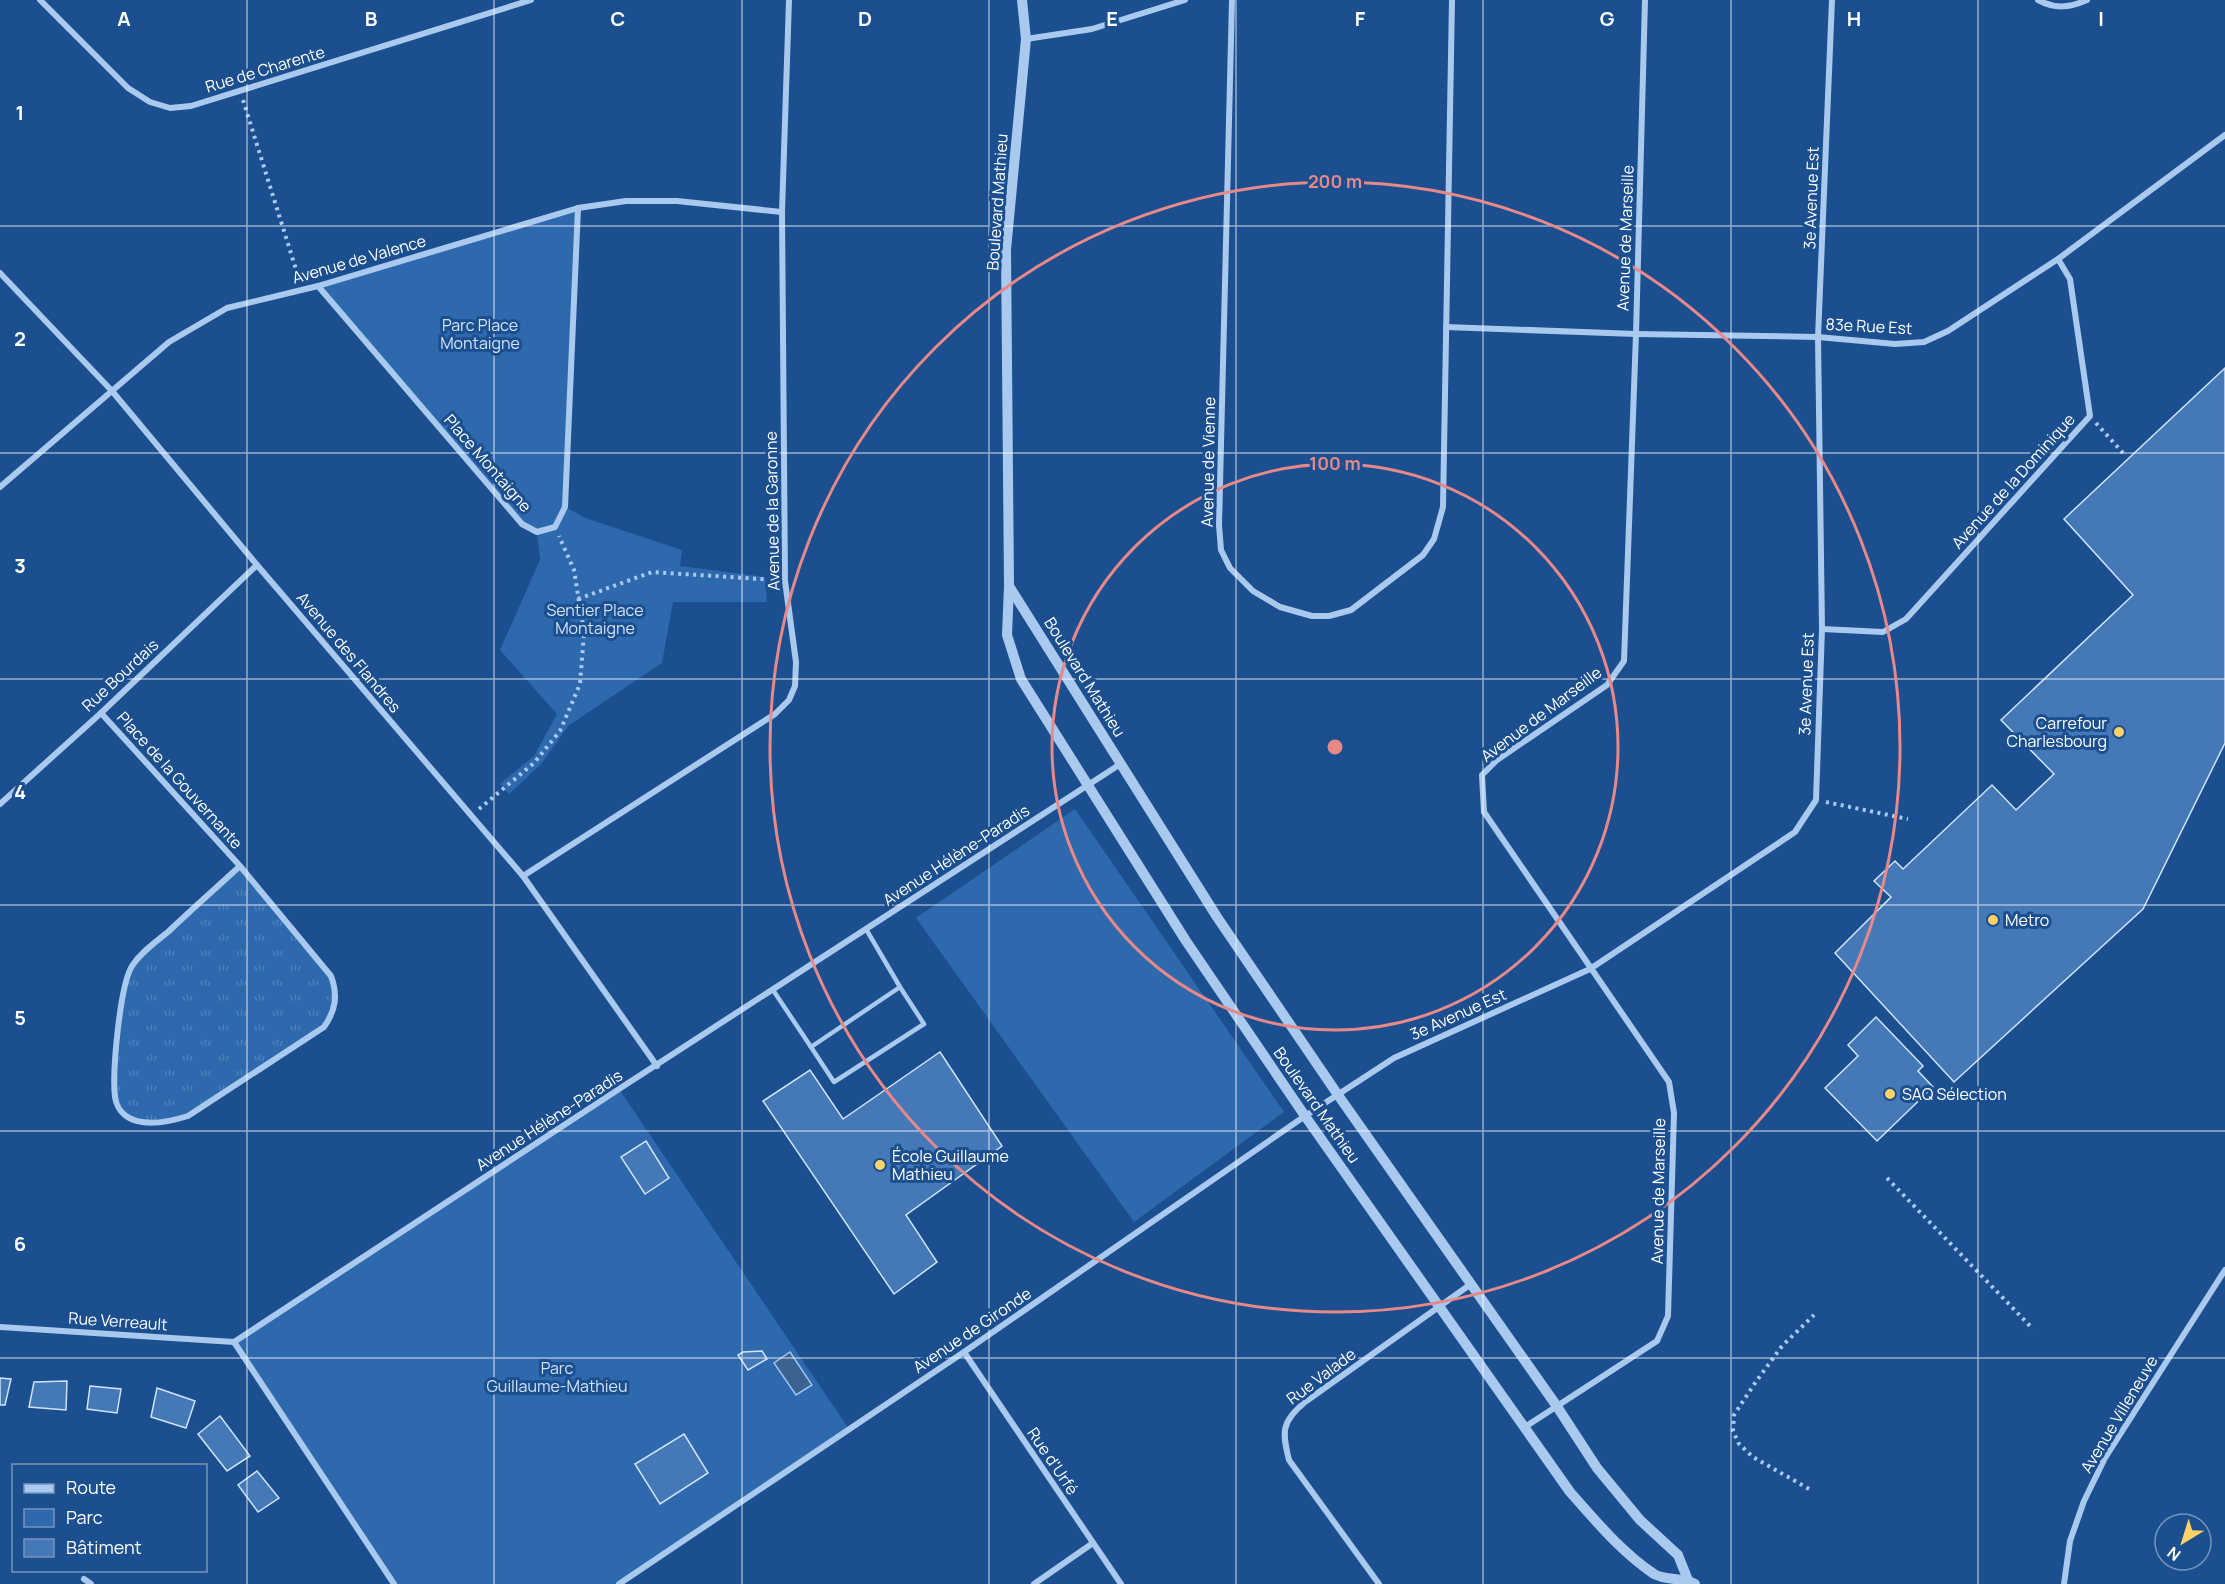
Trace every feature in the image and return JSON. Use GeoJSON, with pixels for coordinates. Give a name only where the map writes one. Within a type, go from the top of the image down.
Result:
{"type":"FeatureCollection","features":[{"type":"Feature","properties":{"kind":"street","name":"Rue de Charente"},"geometry":{"type":"LineString","coordinates":[[40,0],[128,88],[150,102],[170,108],[191,106],[531,0]]}},
{"type":"Feature","properties":{"kind":"street","name":"Avenue de la Garonne"},"geometry":{"type":"LineString","coordinates":[[523,876],[775,714],[789,700],[795,686],[796,662],[785,581],[782,212],[789,0]]}},
{"type":"Feature","properties":{"kind":"street","name":"Boulevard Mathieu"},"geometry":{"type":"LineString","coordinates":[[1022,0],[1026,39],[1006,250],[1009,586],[1007,635],[1021,679],[1086,786],[1186,941],[1305,1116],[1570,1492],[1616,1542],[1657,1576],[1689,1583]]}},
{"type":"Feature","properties":{"kind":"street"},"geometry":{"type":"LineString","coordinates":[[1026,39],[1092,28],[1185,0]]}},
{"type":"Feature","properties":{"kind":"street","name":"Avenue de Vienne"},"geometry":{"type":"LineString","coordinates":[[1232,0],[1221,550],[1230,568],[1253,591],[1280,607],[1312,616],[1329,616],[1351,610],[1424,555],[1434,539],[1443,507],[1452,0]]}},
{"type":"Feature","properties":{"kind":"street","name":"Avenue de Marseille"},"geometry":{"type":"LineString","coordinates":[[1525,1427],[1658,1341],[1668,1316],[1674,1113],[1669,1082],[1484,812],[1482,775],[1497,760],[1606,685],[1623,661],[1636,334],[1645,0]]}},
{"type":"Feature","properties":{"kind":"street","name":"3e Avenue Est"},"geometry":{"type":"LineString","coordinates":[[1338,1095],[1394,1058],[1590,969],[1796,832],[1816,800],[1822,629],[1818,337],[1832,0]]}},
{"type":"Feature","properties":{"kind":"street"},"geometry":{"type":"LineString","coordinates":[[2038,0],[2052,7],[2068,6],[2087,0]]}},
{"type":"Feature","properties":{"kind":"street","name":"83e Rue Est"},"geometry":{"type":"LineString","coordinates":[[1446,327],[1636,334],[1818,337],[1895,344],[1924,342],[1948,331],[2058,259],[2225,135]]}},
{"type":"Feature","properties":{"kind":"street","name":"Avenue de Valence"},"geometry":{"type":"LineString","coordinates":[[0,487],[169,342],[227,308],[318,286],[578,208],[626,201],[676,201],[782,212]]}},
{"type":"Feature","properties":{"kind":"street"},"geometry":{"type":"LineString","coordinates":[[555,527],[565,507],[578,208]]}},
{"type":"Feature","properties":{"kind":"street","name":"Avenue de la Dominique"},"geometry":{"type":"LineString","coordinates":[[1822,629],[1882,632],[1906,619],[2090,416],[2070,279],[2058,259]]}},
{"type":"Feature","properties":{"kind":"street","name":"Avenue des Flandres"},"geometry":{"type":"LineString","coordinates":[[0,273],[112,391],[257,565],[523,876],[657,1066]]}},
{"type":"Feature","properties":{"kind":"street","name":"Place Montaigne"},"geometry":{"type":"LineString","coordinates":[[318,286],[522,524],[537,532],[555,527]]}},
{"type":"Feature","properties":{"kind":"street","name":"Rue Bourdais"},"geometry":{"type":"LineString","coordinates":[[0,804],[101,713],[257,565]]}},
{"type":"Feature","properties":{"kind":"street","name":"Boulevard Mathieu"},"geometry":{"type":"LineString","coordinates":[[1009,586],[1217,917],[1338,1095],[1472,1284],[1597,1468],[1641,1520],[1678,1555],[1689,1583]]}},
{"type":"Feature","properties":{"kind":"street","name":"Place de la Gouvernante"},"geometry":{"type":"LineString","coordinates":[[101,713],[240,866],[331,976],[336,990],[332,1016],[324,1028],[188,1116],[172,1121],[152,1123],[136,1121],[125,1115],[118,1107],[115,1096],[117,1034],[128,972],[142,954],[240,866]]}},
{"type":"Feature","properties":{"kind":"street","name":"Avenue Hélène-Paradis"},"geometry":{"type":"LineString","coordinates":[[234,1342],[1122,763]]}},
{"type":"Feature","properties":{"kind":"street","name":"Avenue de Gironde"},"geometry":{"type":"LineString","coordinates":[[619,1584],[964,1352],[1338,1095]]}},
{"type":"Feature","properties":{"kind":"street","name":"Avenue Villeneuve"},"geometry":{"type":"LineString","coordinates":[[2064,1584],[2070,1540],[2084,1501],[2105,1458],[2225,1270]]}},
{"type":"Feature","properties":{"kind":"street","name":"Rue Valade"},"geometry":{"type":"LineString","coordinates":[[1379,1584],[1289,1460],[1285,1426],[1291,1413],[1305,1402],[1472,1284]]}},
{"type":"Feature","properties":{"kind":"street","name":"Rue Verreault"},"geometry":{"type":"LineString","coordinates":[[0,1327],[234,1342]]}},
{"type":"Feature","properties":{"kind":"street"},"geometry":{"type":"LineString","coordinates":[[234,1342],[394,1584]]}},
{"type":"Feature","properties":{"kind":"street","name":"Rue d'Urfé"},"geometry":{"type":"LineString","coordinates":[[964,1352],[1121,1584]]}},
{"type":"Feature","properties":{"kind":"street"},"geometry":{"type":"LineString","coordinates":[[1034,1584],[1093,1543]]}},
{"type":"Feature","properties":{"kind":"street"},"geometry":{"type":"LineString","coordinates":[[84,1579],[91,1584]]}},
{"type":"Feature","properties":{"kind":"lane"},"geometry":{"type":"LineString","coordinates":[[773,990],[834,1082],[924,1024],[866,929]]}},
{"type":"Feature","properties":{"kind":"lane"},"geometry":{"type":"LineString","coordinates":[[811,1047],[900,987]]}},
{"type":"Feature","properties":{"kind":"path"},"geometry":{"type":"LineString","coordinates":[[240,91],[302,290]]}},
{"type":"Feature","properties":{"kind":"path"},"geometry":{"type":"LineString","coordinates":[[2090,416],[2123,453]]}},
{"type":"Feature","properties":{"kind":"path"},"geometry":{"type":"LineString","coordinates":[[471,816],[534,763],[560,731],[580,684],[584,633],[573,570],[555,527]]}},
{"type":"Feature","properties":{"kind":"path"},"geometry":{"type":"LineString","coordinates":[[578,600],[652,572],[785,581]]}},
{"type":"Feature","properties":{"kind":"path"},"geometry":{"type":"LineString","coordinates":[[1816,800],[1908,819]]}},
{"type":"Feature","properties":{"kind":"path"},"geometry":{"type":"LineString","coordinates":[[1887,1178],[2033,1329]]}},
{"type":"Feature","properties":{"kind":"path"},"geometry":{"type":"LineString","coordinates":[[1809,1489],[1753,1457],[1739,1444],[1733,1431],[1734,1415],[1755,1383],[1782,1346],[1814,1315]]}},
{"type":"Feature","properties":{"kind":"green space","name":"Parc Place Montaigne"},"geometry":{"type":"Polygon","coordinates":[[[578,208],[565,507],[588,519],[682,550],[680,566],[765,577],[767,602],[673,602],[662,663],[568,726],[542,763],[509,794],[500,784],[534,756],[557,714],[500,650],[540,560],[537,532],[522,524],[318,286],[578,208]]]}},
{"type":"Feature","properties":{"kind":"green space"},"geometry":{"type":"Polygon","coordinates":[[[1075,809],[1284,1112],[1134,1222],[916,918],[1075,809]]]}},
{"type":"Feature","properties":{"kind":"green space"},"geometry":{"type":"Polygon","coordinates":[[[240,866],[331,976],[335,1003],[324,1027],[188,1116],[152,1123],[125,1115],[115,1096],[125,982],[135,962],[240,866]]]}},
{"type":"Feature","properties":{"kind":"green space","name":"Parc Guillaume-Mathieu"},"geometry":{"type":"Polygon","coordinates":[[[619,1089],[849,1429],[619,1584],[394,1584],[234,1342],[619,1089]]]}},
{"type":"Feature","properties":{"kind":"shaded area"},"geometry":{"type":"Polygon","coordinates":[[[790,1352],[812,1385],[796,1395],[774,1363],[790,1352]]]}},
{"type":"Feature","properties":{"kind":"building","name":"Carrefour Charlesbourg"},"geometry":{"type":"Polygon","coordinates":[[[2225,368],[2225,743],[2143,909],[1954,1082],[1835,953],[1891,897],[1874,881],[1895,861],[1903,869],[1992,785],[2016,810],[2054,774],[2001,720],[2133,595],[2064,519],[2225,368]]]}},
{"type":"Feature","properties":{"kind":"building"},"geometry":{"type":"Polygon","coordinates":[[[1876,1017],[1923,1066],[1918,1071],[1933,1087],[1877,1141],[1825,1088],[1858,1056],[1848,1045],[1876,1017]]]}},
{"type":"Feature","properties":{"kind":"building"},"geometry":{"type":"Polygon","coordinates":[[[940,1052],[1002,1146],[906,1215],[937,1262],[894,1294],[763,1101],[810,1070],[843,1119],[940,1052]]]}},
{"type":"Feature","properties":{"kind":"building"},"geometry":{"type":"Polygon","coordinates":[[[646,1141],[669,1178],[645,1194],[621,1157],[646,1141]]]}},
{"type":"Feature","properties":{"kind":"building"},"geometry":{"type":"Polygon","coordinates":[[[762,1351],[767,1359],[748,1370],[738,1355],[743,1352],[762,1351]]]}},
{"type":"Feature","properties":{"kind":"building"},"geometry":{"type":"Polygon","coordinates":[[[0,1378],[11,1379],[5,1405],[0,1405],[0,1378]]]}},
{"type":"Feature","properties":{"kind":"building"},"geometry":{"type":"Polygon","coordinates":[[[67,1381],[66,1410],[29,1407],[34,1382],[67,1381]]]}},
{"type":"Feature","properties":{"kind":"building"},"geometry":{"type":"Polygon","coordinates":[[[90,1386],[121,1389],[117,1413],[87,1409],[90,1386]]]}},
{"type":"Feature","properties":{"kind":"building"},"geometry":{"type":"Polygon","coordinates":[[[157,1388],[195,1401],[186,1428],[151,1417],[157,1388]]]}},
{"type":"Feature","properties":{"kind":"building"},"geometry":{"type":"Polygon","coordinates":[[[220,1416],[250,1456],[227,1471],[198,1434],[220,1416]]]}},
{"type":"Feature","properties":{"kind":"building"},"geometry":{"type":"Polygon","coordinates":[[[684,1434],[708,1473],[660,1504],[635,1464],[684,1434]]]}},
{"type":"Feature","properties":{"kind":"building"},"geometry":{"type":"Polygon","coordinates":[[[257,1471],[279,1498],[258,1512],[238,1485],[257,1471]]]}},
{"type":"Feature","properties":{"kind":"place","name":"Carrefour Charlesbourg"},"geometry":{"type":"Point","coordinates":[2119,732]}},
{"type":"Feature","properties":{"kind":"place","name":"Metro"},"geometry":{"type":"Point","coordinates":[1993,920]}},
{"type":"Feature","properties":{"kind":"place","name":"SAQ Sélection"},"geometry":{"type":"Point","coordinates":[1890,1094]}},
{"type":"Feature","properties":{"kind":"place","name":"École Guillaume Mathieu"},"geometry":{"type":"Point","coordinates":[880,1165]}},
{"type":"Feature","properties":{"kind":"park label","name":"Sentier Place Montaigne"},"geometry":{"type":"Point","coordinates":[595,619]}}]}
